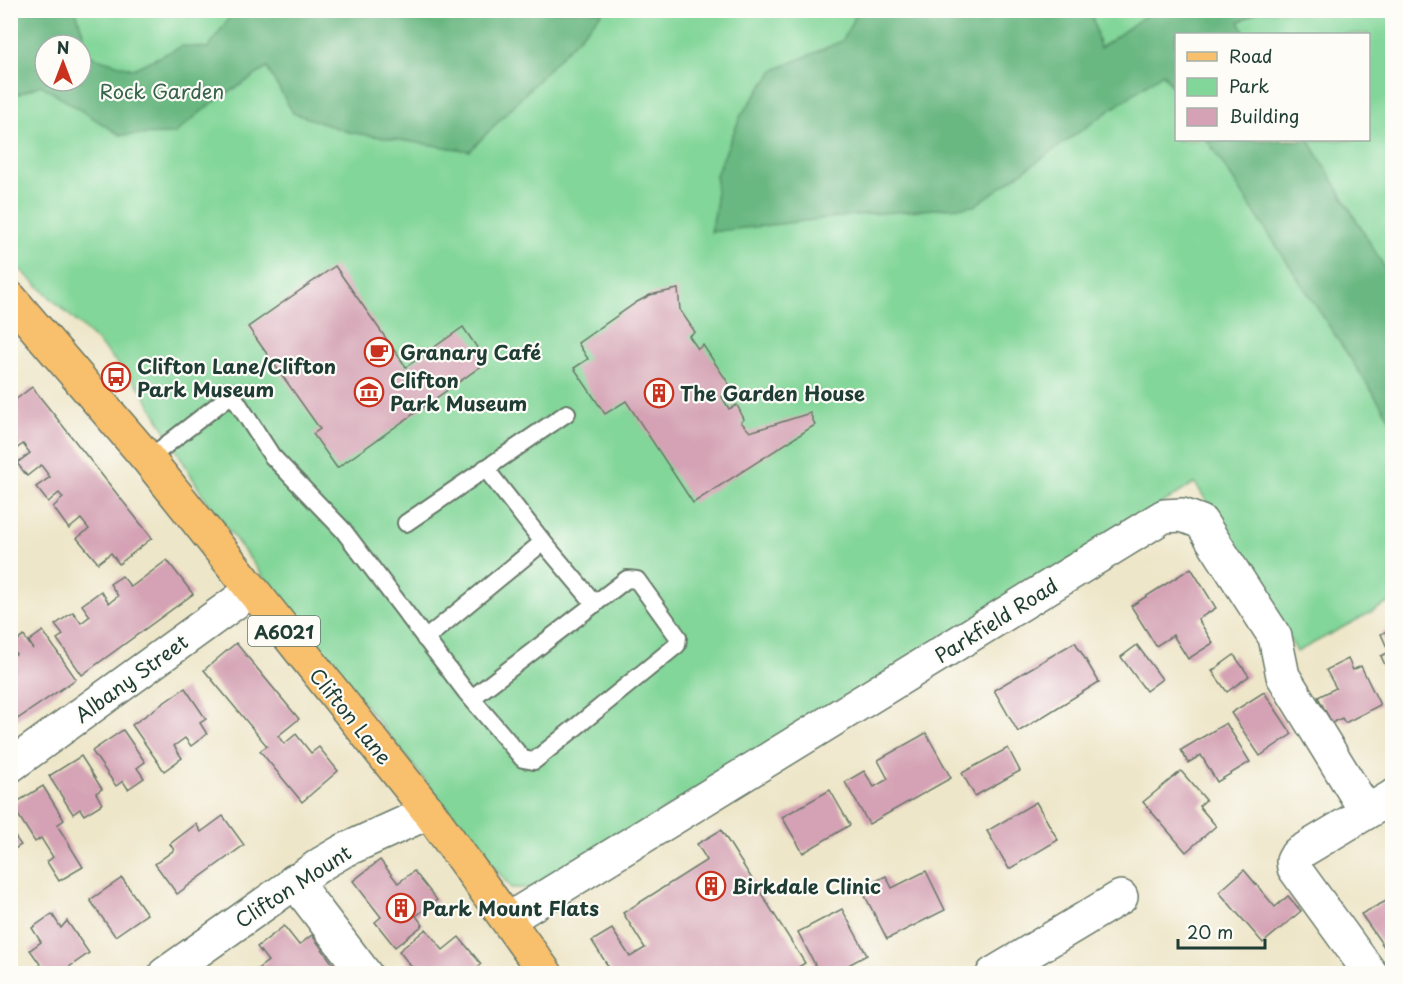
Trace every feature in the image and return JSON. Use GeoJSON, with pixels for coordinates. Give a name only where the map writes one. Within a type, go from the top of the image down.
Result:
{"type":"FeatureCollection","features":[{"type":"Feature","properties":{"kind":"main road","name":"Clifton Lane"},"geometry":{"type":"LineString","coordinates":[[10,298],[148,459],[429,812],[509,919],[546,974]]}},
{"type":"Feature","properties":{"kind":"street","name":"Parkfield Road"},"geometry":{"type":"LineString","coordinates":[[509,919],[1164,516],[1182,515],[1201,522],[1275,637],[1283,676],[1379,804]]}},
{"type":"Feature","properties":{"kind":"street","name":"Albany Street"},"geometry":{"type":"LineString","coordinates":[[10,766],[251,591]]}},
{"type":"Feature","properties":{"kind":"street"},"geometry":{"type":"LineString","coordinates":[[1365,972],[1294,868],[1293,861],[1297,854],[1379,804]]}},
{"type":"Feature","properties":{"kind":"street","name":"Clifton Mount"},"geometry":{"type":"LineString","coordinates":[[165,974],[294,881],[343,851],[429,812]]}},
{"type":"Feature","properties":{"kind":"street"},"geometry":{"type":"LineString","coordinates":[[294,881],[365,974]]}},
{"type":"Feature","properties":{"kind":"street"},"geometry":{"type":"LineString","coordinates":[[993,974],[1121,897]]}},
{"type":"Feature","properties":{"kind":"lane"},"geometry":{"type":"LineString","coordinates":[[148,459],[232,394],[272,456],[343,530],[425,639],[472,698],[523,759],[534,761],[678,641],[678,637],[637,580],[627,579],[472,698]]}},
{"type":"Feature","properties":{"kind":"lane"},"geometry":{"type":"LineString","coordinates":[[406,523],[567,413]]}},
{"type":"Feature","properties":{"kind":"lane"},"geometry":{"type":"LineString","coordinates":[[485,468],[595,604]]}},
{"type":"Feature","properties":{"kind":"lane"},"geometry":{"type":"LineString","coordinates":[[425,639],[543,542]]}},
{"type":"Feature","properties":{"kind":"green space"},"geometry":{"type":"Polygon","coordinates":[[[11,10],[76,11],[83,33],[33,33],[33,88],[11,97],[11,10]]]}},
{"type":"Feature","properties":{"kind":"green space","name":"Rock Garden"},"geometry":{"type":"Polygon","coordinates":[[[10,11],[1392,11],[1392,601],[1297,652],[1257,580],[1195,483],[538,888],[511,888],[270,586],[202,494],[141,389],[94,338],[11,261],[10,11]]]}},
{"type":"Feature","properties":{"kind":"green space","name":"Rock Garden"},"geometry":{"type":"Polygon","coordinates":[[[234,11],[604,11],[470,151],[348,132],[293,113],[267,68],[212,103],[174,134],[120,135],[54,93],[93,93],[93,57],[133,69],[182,46],[208,48],[234,11]]]}},
{"type":"Feature","properties":{"kind":"green space"},"geometry":{"type":"Polygon","coordinates":[[[858,11],[1091,11],[1100,48],[1152,11],[1259,11],[1239,22],[1245,33],[1175,33],[1175,91],[1163,73],[974,206],[856,215],[711,232],[716,207],[716,175],[741,115],[774,70],[842,41],[858,11]]]}},
{"type":"Feature","properties":{"kind":"green space"},"geometry":{"type":"Polygon","coordinates":[[[1208,141],[1310,141],[1392,280],[1392,422],[1208,141]]]}},
{"type":"Feature","properties":{"kind":"building","name":"Clifton Park Museum"},"geometry":{"type":"Polygon","coordinates":[[[335,266],[406,367],[463,327],[487,362],[337,468],[313,434],[320,429],[248,327],[335,266]]]}},
{"type":"Feature","properties":{"kind":"building","name":"The Garden House"},"geometry":{"type":"Polygon","coordinates":[[[678,289],[680,310],[695,332],[689,336],[698,349],[703,345],[733,390],[722,397],[729,409],[737,405],[744,419],[741,422],[750,432],[810,413],[815,425],[693,503],[626,401],[605,414],[574,368],[588,359],[578,343],[637,302],[650,295],[678,289]]]}},
{"type":"Feature","properties":{"kind":"building"},"geometry":{"type":"Polygon","coordinates":[[[32,387],[152,538],[119,564],[111,553],[98,563],[77,538],[89,529],[81,519],[69,529],[53,507],[63,498],[59,493],[48,502],[36,487],[50,477],[41,465],[27,476],[17,463],[30,453],[23,444],[12,452],[11,450],[10,404],[32,387]]]}},
{"type":"Feature","properties":{"kind":"building"},"geometry":{"type":"Polygon","coordinates":[[[167,560],[193,594],[82,675],[57,639],[63,635],[55,625],[73,612],[81,623],[90,616],[82,605],[101,591],[109,603],[118,596],[110,584],[122,576],[131,587],[167,560]]]}},
{"type":"Feature","properties":{"kind":"building"},"geometry":{"type":"Polygon","coordinates":[[[1191,568],[1216,608],[1198,619],[1213,643],[1188,659],[1173,635],[1156,646],[1131,606],[1191,568]]]}},
{"type":"Feature","properties":{"kind":"building"},"geometry":{"type":"Polygon","coordinates":[[[1392,628],[1392,680],[1381,656],[1389,652],[1381,634],[1392,628]]]}},
{"type":"Feature","properties":{"kind":"building"},"geometry":{"type":"Polygon","coordinates":[[[43,631],[76,679],[10,724],[10,672],[14,670],[10,657],[16,654],[10,645],[24,636],[33,649],[29,641],[43,631]]]}},
{"type":"Feature","properties":{"kind":"building"},"geometry":{"type":"Polygon","coordinates":[[[1075,642],[1099,682],[1018,732],[994,690],[1075,642]]]}},
{"type":"Feature","properties":{"kind":"building"},"geometry":{"type":"Polygon","coordinates":[[[236,643],[299,719],[278,736],[284,744],[296,734],[311,753],[319,747],[338,771],[302,802],[260,751],[267,746],[204,670],[236,643]]]}},
{"type":"Feature","properties":{"kind":"building"},"geometry":{"type":"Polygon","coordinates":[[[1137,645],[1162,679],[1146,691],[1121,657],[1137,645]]]}},
{"type":"Feature","properties":{"kind":"building"},"geometry":{"type":"Polygon","coordinates":[[[1234,655],[1249,676],[1227,692],[1212,671],[1234,655]]]}},
{"type":"Feature","properties":{"kind":"building"},"geometry":{"type":"Polygon","coordinates":[[[1348,659],[1353,670],[1361,666],[1380,705],[1345,723],[1342,718],[1332,723],[1318,697],[1336,688],[1326,670],[1348,659]]]}},
{"type":"Feature","properties":{"kind":"building"},"geometry":{"type":"Polygon","coordinates":[[[185,688],[206,719],[200,723],[207,734],[191,746],[185,738],[174,746],[182,758],[164,771],[132,725],[185,688]]]}},
{"type":"Feature","properties":{"kind":"building"},"geometry":{"type":"Polygon","coordinates":[[[1264,692],[1292,734],[1260,756],[1231,713],[1264,692]]]}},
{"type":"Feature","properties":{"kind":"building"},"geometry":{"type":"Polygon","coordinates":[[[1226,723],[1250,762],[1217,782],[1201,755],[1188,763],[1181,750],[1226,723]]]}},
{"type":"Feature","properties":{"kind":"building"},"geometry":{"type":"Polygon","coordinates":[[[123,730],[145,762],[137,768],[144,778],[128,789],[123,781],[116,786],[92,751],[123,730]]]}},
{"type":"Feature","properties":{"kind":"building"},"geometry":{"type":"Polygon","coordinates":[[[926,733],[951,778],[869,824],[845,782],[864,771],[874,787],[888,779],[878,760],[926,733]]]}},
{"type":"Feature","properties":{"kind":"building"},"geometry":{"type":"Polygon","coordinates":[[[1008,748],[1020,771],[975,796],[962,773],[1008,748]]]}},
{"type":"Feature","properties":{"kind":"building"},"geometry":{"type":"Polygon","coordinates":[[[81,756],[102,789],[96,793],[102,804],[84,815],[80,809],[73,814],[49,776],[81,756]]]}},
{"type":"Feature","properties":{"kind":"building"},"geometry":{"type":"Polygon","coordinates":[[[1181,771],[1206,800],[1199,806],[1216,826],[1186,852],[1143,802],[1181,771]]]}},
{"type":"Feature","properties":{"kind":"building"},"geometry":{"type":"Polygon","coordinates":[[[43,786],[64,820],[57,825],[83,867],[59,881],[47,862],[53,857],[41,838],[35,842],[12,805],[43,786]]]}},
{"type":"Feature","properties":{"kind":"building"},"geometry":{"type":"Polygon","coordinates":[[[830,790],[850,825],[803,853],[782,817],[830,790]]]}},
{"type":"Feature","properties":{"kind":"building"},"geometry":{"type":"Polygon","coordinates":[[[1036,802],[1058,840],[1009,869],[987,831],[1036,802]]]}},
{"type":"Feature","properties":{"kind":"building"},"geometry":{"type":"Polygon","coordinates":[[[223,816],[244,845],[177,894],[155,864],[174,850],[170,844],[196,824],[201,832],[223,816]]]}},
{"type":"Feature","properties":{"kind":"building"},"geometry":{"type":"Polygon","coordinates":[[[10,830],[21,845],[10,852],[10,830]]]}},
{"type":"Feature","properties":{"kind":"building","name":"Birkdale Clinic"},"geometry":{"type":"Polygon","coordinates":[[[721,830],[805,963],[788,974],[613,974],[592,941],[612,929],[630,957],[645,948],[623,913],[707,860],[697,844],[721,830]]]}},
{"type":"Feature","properties":{"kind":"building","name":"Park Mount Flats"},"geometry":{"type":"Polygon","coordinates":[[[380,860],[398,883],[414,871],[437,900],[416,916],[423,925],[395,947],[375,922],[381,917],[353,881],[380,860]]]}},
{"type":"Feature","properties":{"kind":"building"},"geometry":{"type":"Polygon","coordinates":[[[1244,870],[1275,907],[1288,896],[1301,911],[1263,943],[1219,892],[1244,870]]]}},
{"type":"Feature","properties":{"kind":"building"},"geometry":{"type":"Polygon","coordinates":[[[926,871],[945,910],[887,939],[861,888],[886,876],[892,888],[926,871]]]}},
{"type":"Feature","properties":{"kind":"building"},"geometry":{"type":"Polygon","coordinates":[[[122,878],[147,914],[115,936],[90,900],[122,878]]]}},
{"type":"Feature","properties":{"kind":"building"},"geometry":{"type":"Polygon","coordinates":[[[1392,898],[1392,949],[1387,951],[1361,914],[1392,898]]]}},
{"type":"Feature","properties":{"kind":"building"},"geometry":{"type":"Polygon","coordinates":[[[842,909],[867,955],[832,974],[820,974],[798,932],[842,909]]]}},
{"type":"Feature","properties":{"kind":"building"},"geometry":{"type":"Polygon","coordinates":[[[52,914],[61,928],[67,921],[89,953],[59,974],[47,974],[30,950],[41,942],[32,928],[52,914]]]}},
{"type":"Feature","properties":{"kind":"building"},"geometry":{"type":"Polygon","coordinates":[[[284,926],[299,945],[312,935],[333,964],[320,974],[251,974],[268,961],[257,947],[284,926]]]}},
{"type":"Feature","properties":{"kind":"building","name":"Park Mount Flats"},"geometry":{"type":"Polygon","coordinates":[[[426,929],[443,950],[459,937],[481,964],[470,974],[417,974],[399,951],[426,929]]]}},
{"type":"Feature","properties":{"kind":"place","name":"Granary Café"},"geometry":{"type":"Point","coordinates":[379,352]}},
{"type":"Feature","properties":{"kind":"place","name":"Clifton Lane/Clifton Park Museum"},"geometry":{"type":"Point","coordinates":[116,377]}},
{"type":"Feature","properties":{"kind":"place","name":"Clifton Park Museum"},"geometry":{"type":"Point","coordinates":[369,392]}},
{"type":"Feature","properties":{"kind":"place","name":"The Garden House"},"geometry":{"type":"Point","coordinates":[659,393]}},
{"type":"Feature","properties":{"kind":"place","name":"Birkdale Clinic"},"geometry":{"type":"Point","coordinates":[711,886]}},
{"type":"Feature","properties":{"kind":"place","name":"Park Mount Flats"},"geometry":{"type":"Point","coordinates":[401,908]}}]}
